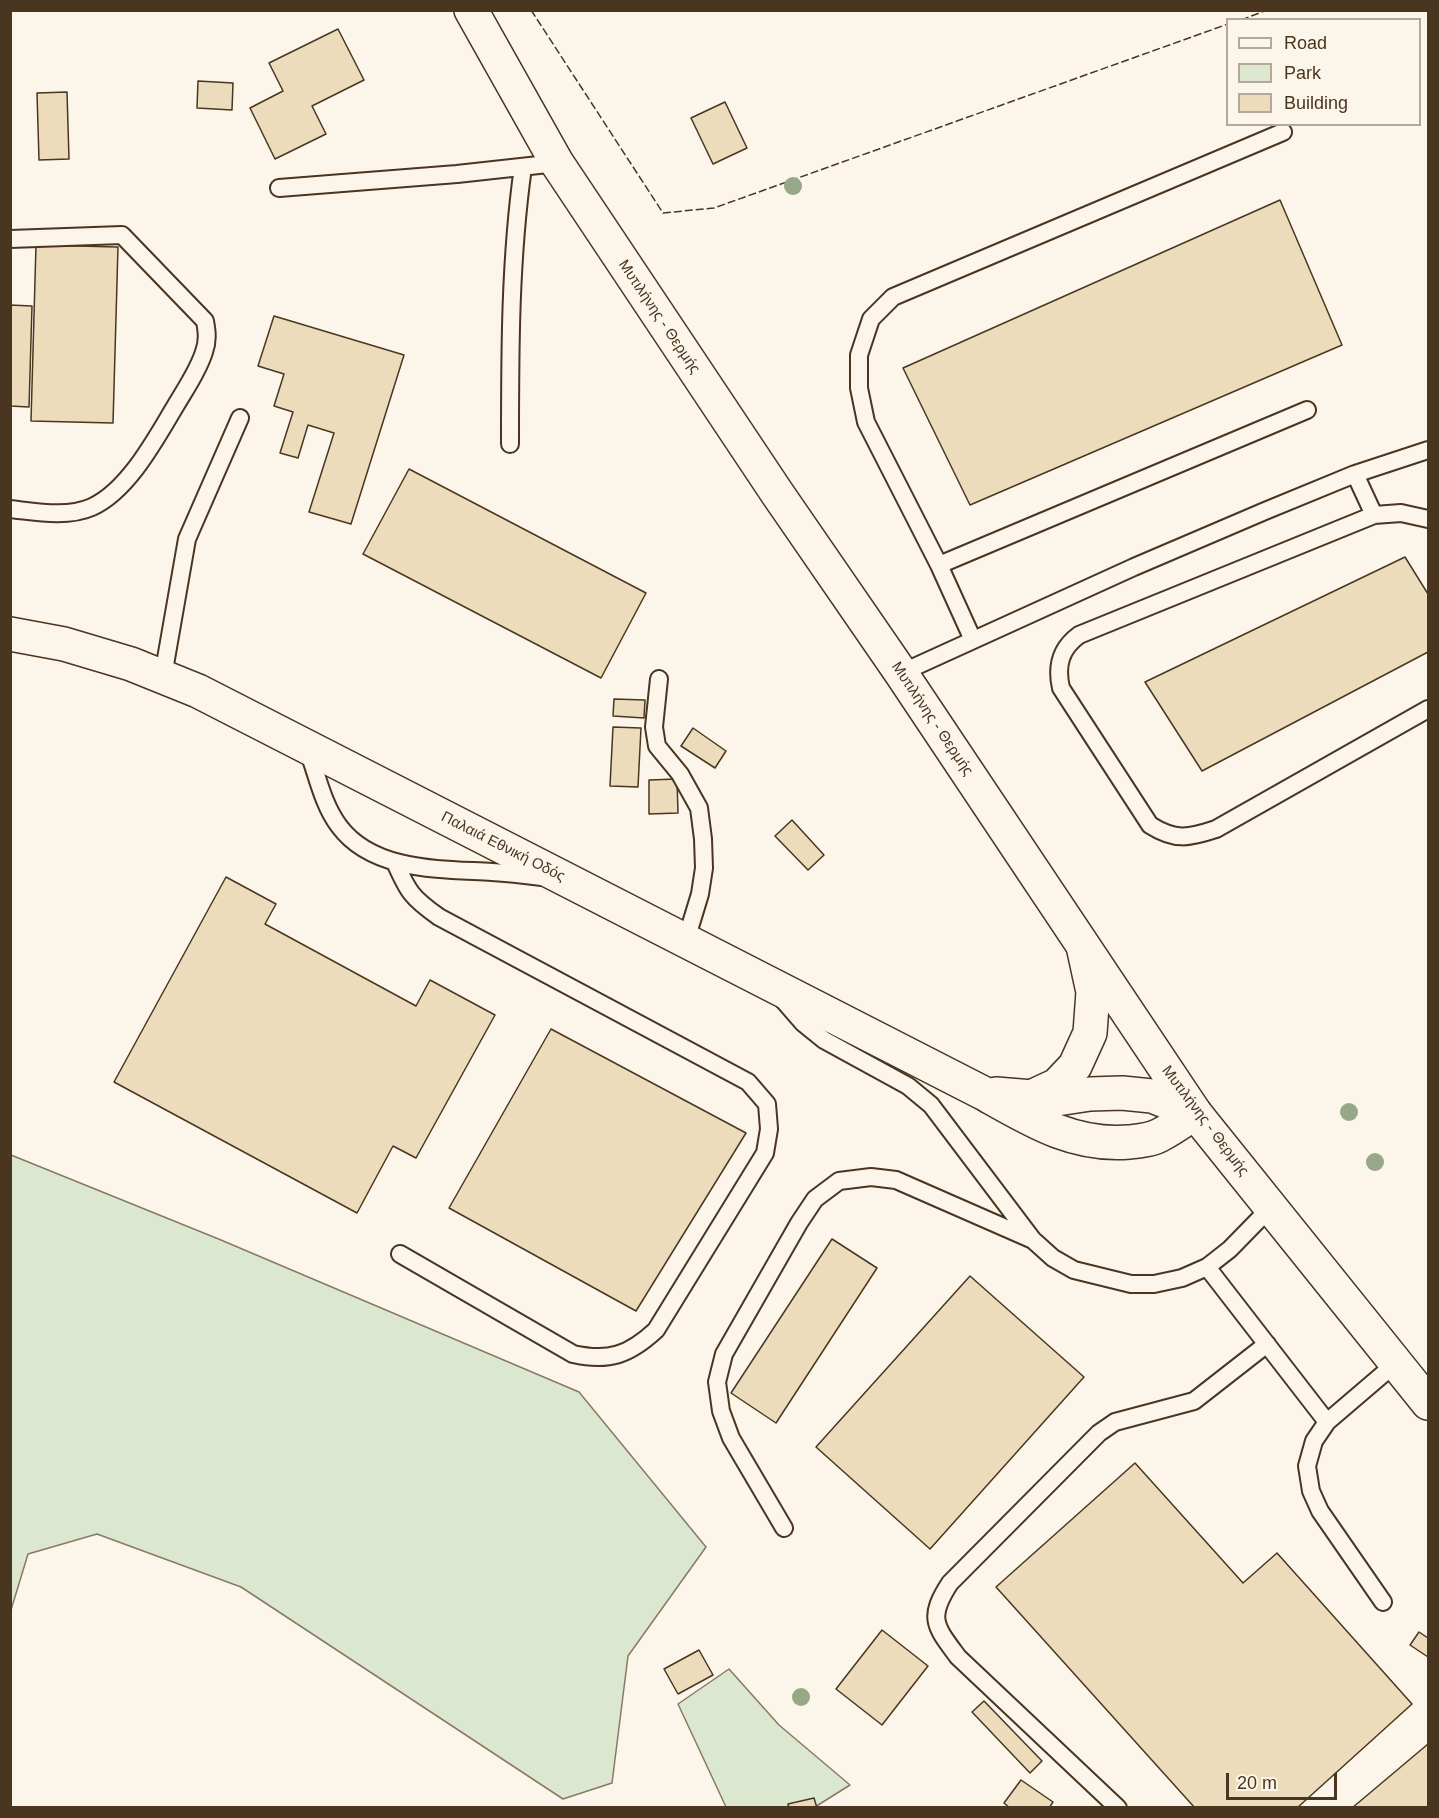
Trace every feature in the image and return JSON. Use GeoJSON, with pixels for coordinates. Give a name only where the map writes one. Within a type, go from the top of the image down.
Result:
{"type":"FeatureCollection","features":[{"type":"Feature","properties":{"kind":"main road","name":"Μυτιλήνης - Θερμής"},"geometry":{"type":"LineString","coordinates":[[471,10],[556,163],[1195,1113],[1428,1403]]}},
{"type":"Feature","properties":{"kind":"main road","name":"Παλαιά Εθνική Οδός"},"geometry":{"type":"LineString","coordinates":[[10,634],[64,644],[131,664],[198,691],[768,982],[1042,1126],[1070,1137],[1096,1142],[1119,1143],[1159,1136],[1195,1113]]}},
{"type":"Feature","properties":{"kind":"main road"},"geometry":{"type":"LineString","coordinates":[[1028,1098],[1057,1085],[1075,1066],[1090,1033],[1093,992],[1083,946]]}},
{"type":"Feature","properties":{"kind":"main road","name":"Παλαιά Εθνική Οδός"},"geometry":{"type":"LineString","coordinates":[[983,1093],[1057,1099],[1111,1093],[1152,1096],[1195,1113]]}},
{"type":"Feature","properties":{"kind":"lane"},"geometry":{"type":"LineString","coordinates":[[973,640],[939,565],[866,422],[859,388],[859,355],[871,319],[892,297],[1283,132]]}},
{"type":"Feature","properties":{"kind":"lane"},"geometry":{"type":"LineString","coordinates":[[279,188],[556,163]]}},
{"type":"Feature","properties":{"kind":"lane"},"geometry":{"type":"LineString","coordinates":[[510,444],[510,323],[515,223],[523,167]]}},
{"type":"Feature","properties":{"kind":"lane"},"geometry":{"type":"LineString","coordinates":[[10,239],[122,235],[205,321],[208,336],[205,351],[197,369],[148,450],[111,495],[92,507],[71,513],[10,509]]}},
{"type":"Feature","properties":{"kind":"lane"},"geometry":{"type":"LineString","coordinates":[[939,565],[1307,410]]}},
{"type":"Feature","properties":{"kind":"lane"},"geometry":{"type":"LineString","coordinates":[[163,676],[187,539],[240,418]]}},
{"type":"Feature","properties":{"kind":"lane"},"geometry":{"type":"LineString","coordinates":[[901,673],[1144,563],[1355,474],[1428,450]]}},
{"type":"Feature","properties":{"kind":"lane"},"geometry":{"type":"LineString","coordinates":[[1355,474],[1374,515]]}},
{"type":"Feature","properties":{"kind":"lane"},"geometry":{"type":"LineString","coordinates":[[1428,519],[1401,513],[1374,515],[1079,635],[1068,643],[1058,672],[1061,688],[1150,825],[1164,834],[1184,838],[1216,829],[1428,709]]}},
{"type":"Feature","properties":{"kind":"lane"},"geometry":{"type":"LineString","coordinates":[[659,679],[654,727],[657,746],[680,774],[699,808],[703,840],[704,868],[700,894],[686,940]]}},
{"type":"Feature","properties":{"kind":"lane"},"geometry":{"type":"LineString","coordinates":[[307,746],[326,801],[339,827],[359,846],[395,862],[438,870],[493,872],[566,879]]}},
{"type":"Feature","properties":{"kind":"lane"},"geometry":{"type":"LineString","coordinates":[[395,862],[407,888],[420,903],[439,917],[748,1082],[767,1104],[769,1129],[765,1153],[656,1330],[640,1344],[619,1355],[595,1359],[573,1354],[400,1254]]}},
{"type":"Feature","properties":{"kind":"lane"},"geometry":{"type":"LineString","coordinates":[[768,982],[803,1023],[824,1041],[908,1086],[931,1106],[1033,1240],[1053,1258],[1074,1270],[1131,1284],[1154,1284],[1182,1278],[1207,1267],[1230,1250],[1271,1207]]}},
{"type":"Feature","properties":{"kind":"lane"},"geometry":{"type":"LineString","coordinates":[[784,1528],[731,1438],[721,1411],[717,1382],[724,1354],[799,1222],[815,1199],[839,1181],[871,1177],[896,1180],[1033,1240]]}},
{"type":"Feature","properties":{"kind":"lane"},"geometry":{"type":"LineString","coordinates":[[1207,1267],[1327,1422]]}},
{"type":"Feature","properties":{"kind":"lane"},"geometry":{"type":"LineString","coordinates":[[1118,1808],[958,1657],[941,1634],[935,1617],[940,1599],[950,1583],[1099,1433],[1123,1419],[1194,1401],[1267,1344]]}},
{"type":"Feature","properties":{"kind":"lane"},"geometry":{"type":"LineString","coordinates":[[1383,1602],[1320,1511],[1311,1491],[1307,1466],[1314,1441],[1327,1422],[1396,1363]]}},
{"type":"Feature","properties":{"kind":"green space"},"geometry":{"type":"Polygon","coordinates":[[[11,1155],[221,1240],[579,1392],[706,1547],[628,1656],[612,1783],[563,1799],[241,1587],[97,1534],[28,1554],[11,1610],[11,1155]]]}},
{"type":"Feature","properties":{"kind":"green space"},"geometry":{"type":"Polygon","coordinates":[[[729,1669],[779,1725],[850,1785],[815,1807],[726,1807],[678,1704],[729,1669]]]}},
{"type":"Feature","properties":{"kind":"building"},"geometry":{"type":"Polygon","coordinates":[[[338,29],[364,80],[312,106],[326,134],[275,159],[250,108],[283,91],[269,63],[338,29]]]}},
{"type":"Feature","properties":{"kind":"building"},"geometry":{"type":"Polygon","coordinates":[[[198,81],[233,83],[232,110],[197,108],[198,81]]]}},
{"type":"Feature","properties":{"kind":"building"},"geometry":{"type":"Polygon","coordinates":[[[67,92],[69,159],[39,160],[37,93],[67,92]]]}},
{"type":"Feature","properties":{"kind":"building"},"geometry":{"type":"Polygon","coordinates":[[[725,102],[747,148],[713,164],[691,118],[725,102]]]}},
{"type":"Feature","properties":{"kind":"building"},"geometry":{"type":"Polygon","coordinates":[[[1280,200],[1342,345],[970,505],[903,368],[1280,200]]]}},
{"type":"Feature","properties":{"kind":"building"},"geometry":{"type":"Polygon","coordinates":[[[36,245],[118,247],[113,423],[31,421],[36,245]]]}},
{"type":"Feature","properties":{"kind":"building"},"geometry":{"type":"Polygon","coordinates":[[[10,305],[32,306],[29,407],[10,406],[10,305]]]}},
{"type":"Feature","properties":{"kind":"building"},"geometry":{"type":"Polygon","coordinates":[[[274,316],[404,355],[351,524],[309,512],[334,433],[308,425],[298,458],[280,453],[293,412],[274,406],[284,374],[258,366],[274,316]]]}},
{"type":"Feature","properties":{"kind":"building"},"geometry":{"type":"Polygon","coordinates":[[[409,469],[646,593],[601,678],[363,554],[409,469]]]}},
{"type":"Feature","properties":{"kind":"building"},"geometry":{"type":"Polygon","coordinates":[[[1405,557],[1428,594],[1428,652],[1202,771],[1145,682],[1405,557]]]}},
{"type":"Feature","properties":{"kind":"building"},"geometry":{"type":"Polygon","coordinates":[[[614,699],[645,700],[644,718],[613,716],[614,699]]]}},
{"type":"Feature","properties":{"kind":"building"},"geometry":{"type":"Polygon","coordinates":[[[613,727],[641,728],[638,787],[610,786],[613,727]]]}},
{"type":"Feature","properties":{"kind":"building"},"geometry":{"type":"Polygon","coordinates":[[[693,728],[726,751],[715,768],[681,746],[693,728]]]}},
{"type":"Feature","properties":{"kind":"building"},"geometry":{"type":"Polygon","coordinates":[[[677,779],[678,813],[649,814],[649,780],[677,779]]]}},
{"type":"Feature","properties":{"kind":"building"},"geometry":{"type":"Polygon","coordinates":[[[792,820],[824,855],[808,870],[775,836],[792,820]]]}},
{"type":"Feature","properties":{"kind":"building"},"geometry":{"type":"Polygon","coordinates":[[[226,877],[276,904],[265,924],[416,1006],[430,980],[495,1015],[416,1158],[393,1146],[357,1213],[114,1082],[226,877]]]}},
{"type":"Feature","properties":{"kind":"building"},"geometry":{"type":"Polygon","coordinates":[[[551,1029],[746,1133],[636,1311],[449,1208],[551,1029]]]}},
{"type":"Feature","properties":{"kind":"building"},"geometry":{"type":"Polygon","coordinates":[[[832,1239],[877,1268],[776,1423],[731,1393],[832,1239]]]}},
{"type":"Feature","properties":{"kind":"building"},"geometry":{"type":"Polygon","coordinates":[[[970,1276],[1084,1377],[930,1549],[816,1447],[970,1276]]]}},
{"type":"Feature","properties":{"kind":"building"},"geometry":{"type":"Polygon","coordinates":[[[1135,1463],[1243,1583],[1277,1553],[1412,1704],[1297,1808],[1195,1808],[996,1587],[1135,1463]]]}},
{"type":"Feature","properties":{"kind":"building"},"geometry":{"type":"Polygon","coordinates":[[[882,1630],[928,1666],[882,1725],[836,1689],[882,1630]]]}},
{"type":"Feature","properties":{"kind":"building"},"geometry":{"type":"Polygon","coordinates":[[[1419,1632],[1428,1638],[1428,1657],[1410,1645],[1419,1632]]]}},
{"type":"Feature","properties":{"kind":"building"},"geometry":{"type":"Polygon","coordinates":[[[699,1650],[713,1675],[678,1694],[664,1669],[699,1650]]]}},
{"type":"Feature","properties":{"kind":"building"},"geometry":{"type":"Polygon","coordinates":[[[984,1701],[1042,1761],[1030,1773],[972,1712],[984,1701]]]}},
{"type":"Feature","properties":{"kind":"building"},"geometry":{"type":"Polygon","coordinates":[[[1428,1744],[1428,1808],[1352,1808],[1428,1744]]]}},
{"type":"Feature","properties":{"kind":"building"},"geometry":{"type":"Polygon","coordinates":[[[1021,1780],[1053,1802],[1049,1808],[1010,1808],[1004,1803],[1021,1780]]]}},
{"type":"Feature","properties":{"kind":"building"},"geometry":{"type":"Polygon","coordinates":[[[814,1798],[817,1808],[789,1808],[788,1804],[814,1798]]]}},
{"type":"Feature","properties":{"kind":"fence"},"geometry":{"type":"LineString","coordinates":[[531,10],[663,213],[714,208],[1226,25]]}},
{"type":"Feature","properties":{"kind":"fence"},"geometry":{"type":"LineString","coordinates":[[1246,18],[1267,10]]}}]}
